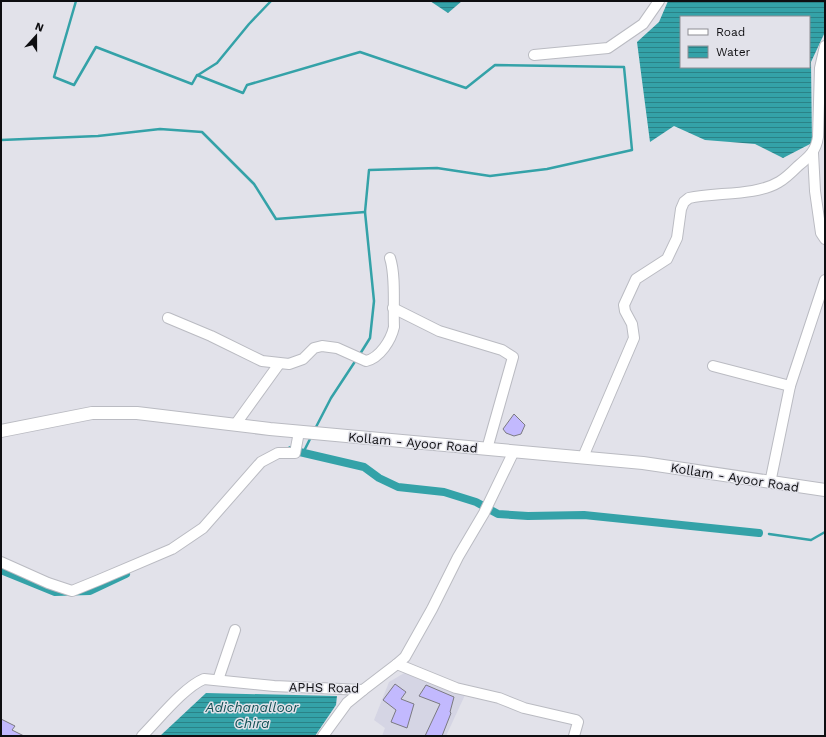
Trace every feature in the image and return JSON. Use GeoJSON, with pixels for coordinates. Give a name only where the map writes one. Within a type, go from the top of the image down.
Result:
{"type":"FeatureCollection","features":[{"type":"Feature","properties":{"kind":"main road","name":"Kollam - Ayoor Road"},"geometry":{"type":"LineString","coordinates":[[1,431],[92,413],[137,413],[300,432],[643,463],[825,490]]}},
{"type":"Feature","properties":{"kind":"street"},"geometry":{"type":"LineString","coordinates":[[534,54],[608,48],[643,24],[659,1]]}},
{"type":"Feature","properties":{"kind":"street"},"geometry":{"type":"LineString","coordinates":[[825,46],[820,68],[816,145],[813,153],[815,191],[822,233],[825,239]]}},
{"type":"Feature","properties":{"kind":"street"},"geometry":{"type":"LineString","coordinates":[[584,457],[634,338],[632,324],[627,316],[624,305],[636,279],[667,260],[677,238],[681,209],[684,202],[689,198],[696,196],[765,188],[779,182],[813,153]]}},
{"type":"Feature","properties":{"kind":"street"},"geometry":{"type":"LineString","coordinates":[[168,318],[211,336],[262,361],[278,364],[289,364],[303,359],[314,348],[322,346],[337,348],[366,361],[371,360],[381,352],[392,334],[394,269],[390,258]]}},
{"type":"Feature","properties":{"kind":"street"},"geometry":{"type":"LineString","coordinates":[[770,483],[790,386],[825,280]]}},
{"type":"Feature","properties":{"kind":"street"},"geometry":{"type":"LineString","coordinates":[[393,308],[439,331],[502,350],[513,357],[487,449]]}},
{"type":"Feature","properties":{"kind":"street"},"geometry":{"type":"LineString","coordinates":[[235,425],[278,364]]}},
{"type":"Feature","properties":{"kind":"street"},"geometry":{"type":"LineString","coordinates":[[713,366],[790,386]]}},
{"type":"Feature","properties":{"kind":"street"},"geometry":{"type":"LineString","coordinates":[[1,562],[48,583],[72,591],[172,549],[203,528],[261,462],[278,453],[295,453],[300,432]]}},
{"type":"Feature","properties":{"kind":"street","name":"APHS Road"},"geometry":{"type":"LineString","coordinates":[[142,736],[195,683],[204,679],[274,686],[362,690],[397,664],[405,657],[486,509],[514,451]]}},
{"type":"Feature","properties":{"kind":"street"},"geometry":{"type":"LineString","coordinates":[[218,680],[235,630]]}},
{"type":"Feature","properties":{"kind":"street"},"geometry":{"type":"LineString","coordinates":[[397,664],[456,688],[499,698],[524,708],[576,720],[578,722],[574,736]]}},
{"type":"Feature","properties":{"kind":"street"},"geometry":{"type":"LineString","coordinates":[[323,736],[347,703],[362,690]]}},
{"type":"Feature","properties":{"kind":"shaded area"},"geometry":{"type":"Polygon","coordinates":[[[406,672],[465,695],[446,736],[382,736],[385,728],[374,720],[389,682],[406,672]]]}},
{"type":"Feature","properties":{"kind":"water"},"geometry":{"type":"Polygon","coordinates":[[[430,1],[462,1],[448,13],[430,1]]]}},
{"type":"Feature","properties":{"kind":"water"},"geometry":{"type":"Polygon","coordinates":[[[668,1],[825,1],[825,32],[811,62],[812,143],[783,158],[755,144],[705,140],[674,126],[650,142],[637,42],[659,22],[668,1]]]}},
{"type":"Feature","properties":{"kind":"water","name":"Adichanalloor Chira"},"geometry":{"type":"Polygon","coordinates":[[[206,693],[337,696],[336,705],[315,736],[160,736],[206,693]]]}},
{"type":"Feature","properties":{"kind":"building"},"geometry":{"type":"Polygon","coordinates":[[[514,414],[525,425],[521,434],[514,436],[506,433],[503,429],[514,414]]]}},
{"type":"Feature","properties":{"kind":"building"},"geometry":{"type":"Polygon","coordinates":[[[395,684],[406,692],[401,699],[414,704],[407,728],[391,722],[396,710],[383,700],[395,684]]]}},
{"type":"Feature","properties":{"kind":"building"},"geometry":{"type":"Polygon","coordinates":[[[426,685],[454,697],[451,713],[442,736],[425,736],[440,704],[419,696],[426,685]]]}},
{"type":"Feature","properties":{"kind":"building"},"geometry":{"type":"Polygon","coordinates":[[[1,719],[15,726],[12,730],[24,736],[1,736],[1,719]]]}},
{"type":"Feature","properties":{"kind":"waterway"},"geometry":{"type":"LineString","coordinates":[[76,1],[54,77],[74,85],[96,47],[192,84],[197,75],[243,93],[247,85],[360,52],[466,88],[495,65],[624,67],[632,150],[547,169],[490,176],[437,168],[369,170],[365,212],[374,301],[370,338],[360,354]]}},
{"type":"Feature","properties":{"kind":"waterway"},"geometry":{"type":"LineString","coordinates":[[198,75],[217,63],[249,24],[271,1]]}},
{"type":"Feature","properties":{"kind":"waterway"},"geometry":{"type":"LineString","coordinates":[[1,140],[98,136],[160,129],[202,132],[254,184],[276,219],[365,212]]}},
{"type":"Feature","properties":{"kind":"waterway"},"geometry":{"type":"LineString","coordinates":[[316,427],[331,398],[356,360]]}},
{"type":"Feature","properties":{"kind":"waterway"},"geometry":{"type":"LineString","coordinates":[[303,453],[310,439]]}},
{"type":"Feature","properties":{"kind":"waterway"},"geometry":{"type":"LineString","coordinates":[[291,450],[364,467],[379,478],[398,487],[444,492],[476,502],[498,514],[528,516],[584,515],[759,533]]}},
{"type":"Feature","properties":{"kind":"waterway"},"geometry":{"type":"LineString","coordinates":[[769,534],[811,540],[825,532]]}},
{"type":"Feature","properties":{"kind":"waterway"},"geometry":{"type":"LineString","coordinates":[[1,570],[55,592],[90,591],[126,574]]}}]}
